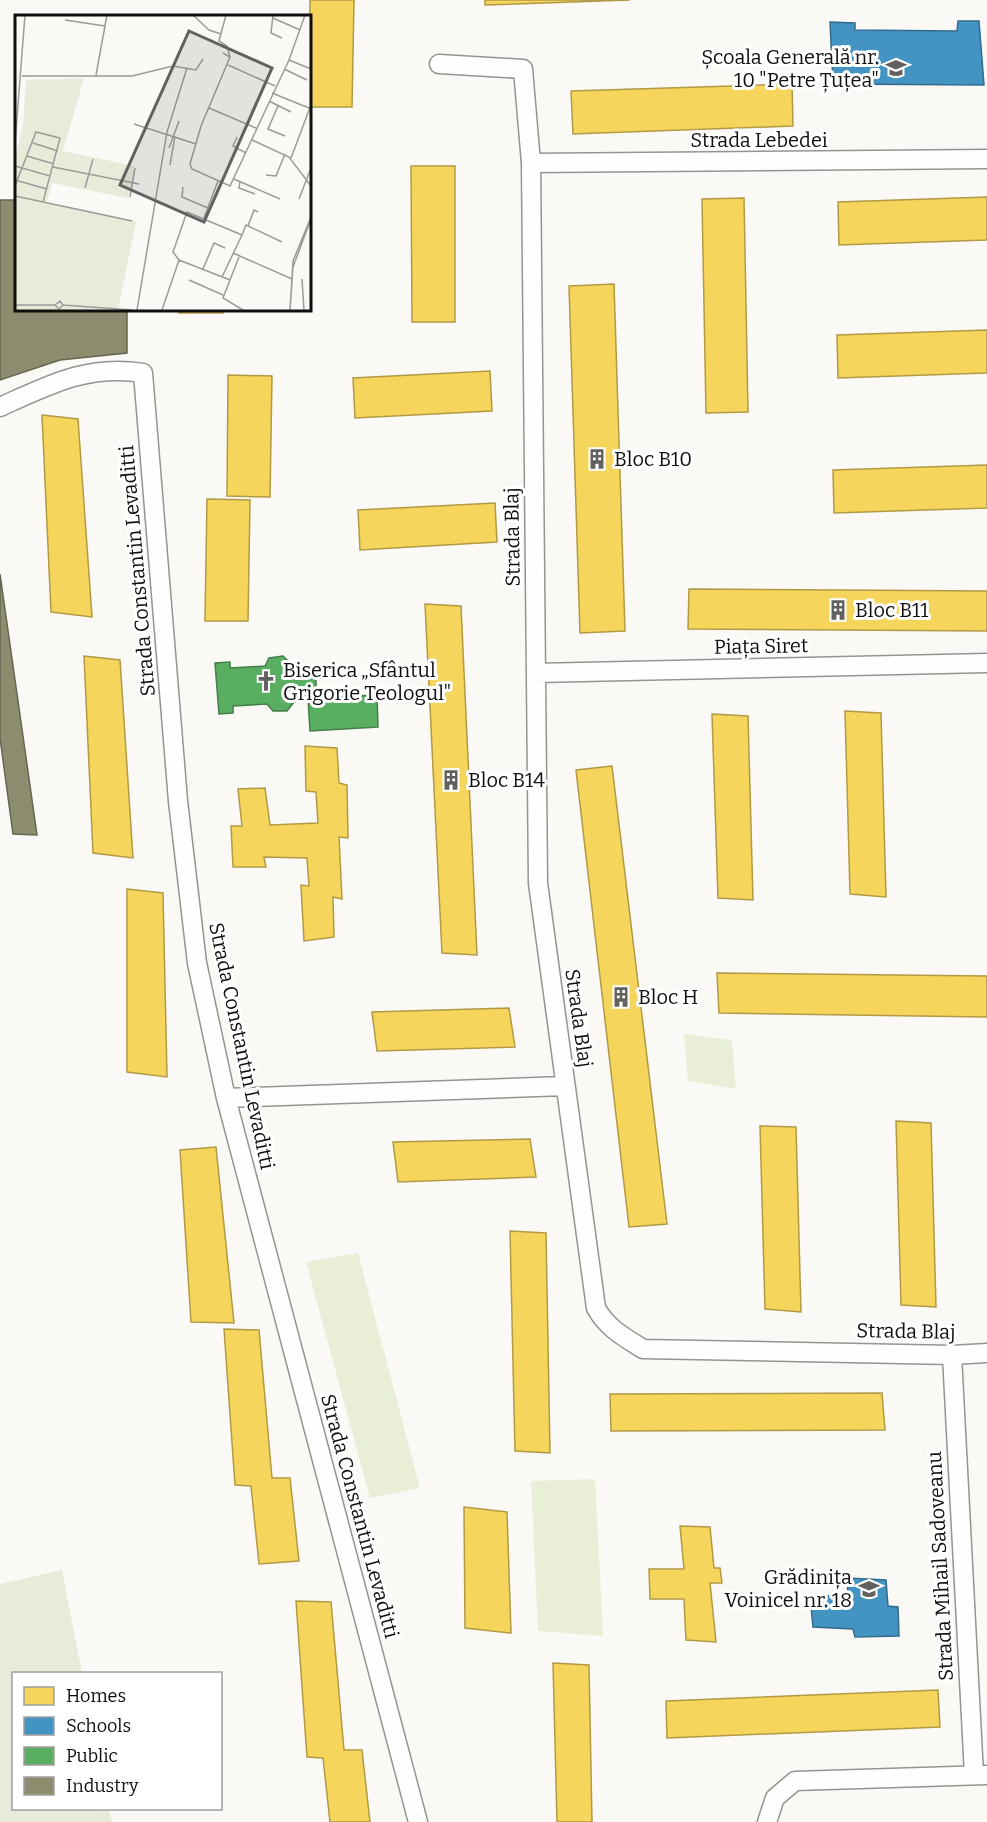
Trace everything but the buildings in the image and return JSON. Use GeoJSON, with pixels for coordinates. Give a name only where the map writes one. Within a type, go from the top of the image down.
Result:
{"type":"FeatureCollection","features":[{"type":"Feature","properties":{"kind":"street","name":"Strada Blaj"},"geometry":{"type":"LineString","coordinates":[[439,64],[523,69],[531,163],[538,883],[596,1308],[604,1322],[618,1334],[643,1349],[952,1355],[987,1353]]}},
{"type":"Feature","properties":{"kind":"street","name":"Strada Lebedei"},"geometry":{"type":"LineString","coordinates":[[531,163],[987,159]]}},
{"type":"Feature","properties":{"kind":"street","name":"Strada Constantin Levaditti"},"geometry":{"type":"LineString","coordinates":[[0,407],[82,373],[117,369],[143,373],[185,868],[197,963],[225,1098],[418,1822]]}},
{"type":"Feature","properties":{"kind":"street","name":"Piața Siret"},"geometry":{"type":"LineString","coordinates":[[536,673],[987,663]]}},
{"type":"Feature","properties":{"kind":"street","name":"Strada Blaj"},"geometry":{"type":"LineString","coordinates":[[225,1098],[565,1086]]}},
{"type":"Feature","properties":{"kind":"street","name":"Strada Mihail Sadoveanu"},"geometry":{"type":"LineString","coordinates":[[767,1822],[775,1798],[795,1781],[981,1775],[952,1355]]}},
{"type":"Feature","properties":{"kind":"green space"},"geometry":{"type":"Polygon","coordinates":[[[684,1034],[732,1040],[736,1089],[688,1081],[684,1034]]]}},
{"type":"Feature","properties":{"kind":"green space"},"geometry":{"type":"Polygon","coordinates":[[[358,1253],[420,1488],[370,1498],[306,1262],[358,1253]]]}},
{"type":"Feature","properties":{"kind":"green space"},"geometry":{"type":"Polygon","coordinates":[[[595,1479],[603,1636],[538,1631],[531,1481],[595,1479]]]}},
{"type":"Feature","properties":{"kind":"green space"},"geometry":{"type":"Polygon","coordinates":[[[62,1570],[82,1672],[12,1672],[12,1810],[109,1810],[112,1822],[0,1822],[0,1584],[62,1570]]]}},
{"type":"Feature","properties":{"kind":"place","name":"Școala Generală nr. 10 \"Petre Țuțea\""},"geometry":{"type":"Point","coordinates":[896,68]}},
{"type":"Feature","properties":{"kind":"place","name":"Bloc B10"},"geometry":{"type":"Point","coordinates":[597,459]}},
{"type":"Feature","properties":{"kind":"place","name":"Bloc B11"},"geometry":{"type":"Point","coordinates":[838,610]}},
{"type":"Feature","properties":{"kind":"place","name":"Biserica „Sfântul Grigorie Teologul\""},"geometry":{"type":"Point","coordinates":[266,681]}},
{"type":"Feature","properties":{"kind":"place","name":"Bloc B14"},"geometry":{"type":"Point","coordinates":[451,780]}},
{"type":"Feature","properties":{"kind":"place","name":"Bloc H"},"geometry":{"type":"Point","coordinates":[621,997]}},
{"type":"Feature","properties":{"kind":"place","name":"Grădinița Voinicel nr. 18"},"geometry":{"type":"Point","coordinates":[869,1589]}}]}
